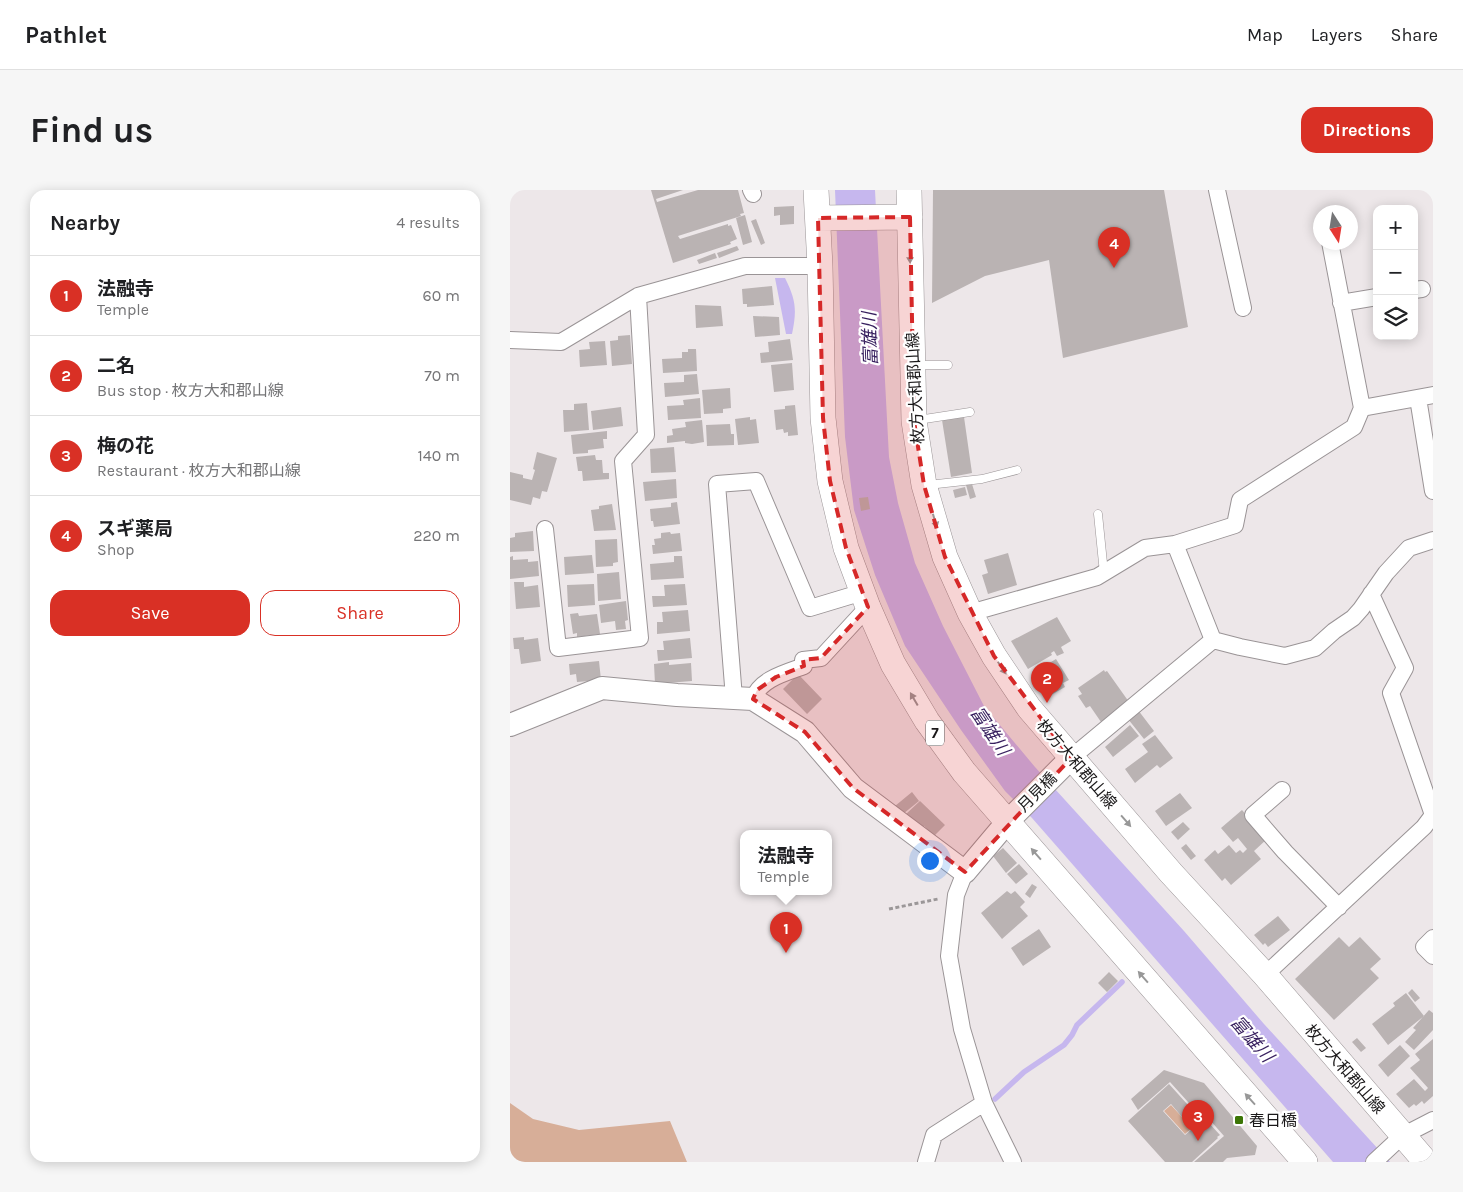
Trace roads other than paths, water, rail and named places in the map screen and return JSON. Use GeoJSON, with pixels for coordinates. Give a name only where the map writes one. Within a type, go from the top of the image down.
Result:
{"type":"FeatureCollection","features":[{"type":"Feature","properties":{"kind":"main road","name":"7"},"geometry":{"type":"LineString","coordinates":[[816,190],[820,266],[823,418],[830,481],[846,548],[893,664],[927,721],[964,772],[1011,818],[1305,1162]]}},
{"type":"Feature","properties":{"kind":"main road","name":"枚方大和郡山線"},"geometry":{"type":"LineString","coordinates":[[909,190],[914,421],[924,485],[945,557],[970,614],[994,656],[1065,763],[1165,866],[1265,975],[1396,1142],[1426,1162]]}},
{"type":"Feature","properties":{"kind":"main road"},"geometry":{"type":"LineString","coordinates":[[818,218],[910,217]]}},
{"type":"Feature","properties":{"kind":"street"},"geometry":{"type":"LineString","coordinates":[[1217,190],[1243,308]]}},
{"type":"Feature","properties":{"kind":"street"},"geometry":{"type":"LineString","coordinates":[[970,614],[1097,577],[1144,548],[1175,544],[1235,525],[1240,500],[1354,427],[1362,408],[1331,250]]}},
{"type":"Feature","properties":{"kind":"street"},"geometry":{"type":"LineString","coordinates":[[510,340],[561,342],[638,296],[745,266],[820,266]]}},
{"type":"Feature","properties":{"kind":"street"},"geometry":{"type":"LineString","coordinates":[[545,530],[558,648],[640,638],[623,461],[646,435],[638,296]]}},
{"type":"Feature","properties":{"kind":"street"},"geometry":{"type":"LineString","coordinates":[[1341,303],[1373,298]]}},
{"type":"Feature","properties":{"kind":"street"},"geometry":{"type":"LineString","coordinates":[[1362,408],[1426,397],[1433,491]]}},
{"type":"Feature","properties":{"kind":"street"},"geometry":{"type":"LineString","coordinates":[[744,698],[717,484],[756,481],[810,608],[866,600]]}},
{"type":"Feature","properties":{"kind":"street"},"geometry":{"type":"LineString","coordinates":[[1213,640],[1285,656],[1315,648],[1334,631],[1353,618],[1386,573],[1409,548],[1433,540]]}},
{"type":"Feature","properties":{"kind":"street"},"geometry":{"type":"LineString","coordinates":[[1175,544],[1213,640]]}},
{"type":"Feature","properties":{"kind":"street"},"geometry":{"type":"LineString","coordinates":[[1265,975],[1424,827],[1433,815],[1391,693],[1405,668],[1371,594]]}},
{"type":"Feature","properties":{"kind":"street"},"geometry":{"type":"LineString","coordinates":[[744,698],[776,677],[804,666],[803,660],[821,658],[866,600]]}},
{"type":"Feature","properties":{"kind":"street"},"geometry":{"type":"LineString","coordinates":[[1065,763],[1213,640]]}},
{"type":"Feature","properties":{"kind":"street"},"geometry":{"type":"LineString","coordinates":[[510,725],[602,688],[744,698],[804,732],[853,788],[965,872],[956,895],[949,956],[962,1029],[984,1103],[1013,1162]]}},
{"type":"Feature","properties":{"kind":"street","name":"月見橋"},"geometry":{"type":"LineString","coordinates":[[965,872],[1011,818],[1065,763]]}},
{"type":"Feature","properties":{"kind":"street"},"geometry":{"type":"LineString","coordinates":[[1282,790],[1253,815],[1285,852],[1338,907]]}},
{"type":"Feature","properties":{"kind":"street"},"geometry":{"type":"LineString","coordinates":[[1433,938],[1424,947],[1433,956]]}},
{"type":"Feature","properties":{"kind":"street"},"geometry":{"type":"LineString","coordinates":[[926,1162],[934,1135],[984,1103]]}},
{"type":"Feature","properties":{"kind":"street"},"geometry":{"type":"LineString","coordinates":[[1374,1162],[1396,1142],[1433,1120]]}},
{"type":"Feature","properties":{"kind":"lane"},"geometry":{"type":"LineString","coordinates":[[912,365],[948,365]]}},
{"type":"Feature","properties":{"kind":"lane"},"geometry":{"type":"LineString","coordinates":[[914,421],[970,412]]}},
{"type":"Feature","properties":{"kind":"lane"},"geometry":{"type":"LineString","coordinates":[[924,485],[982,479],[1017,470]]}},
{"type":"Feature","properties":{"kind":"lane"},"geometry":{"type":"LineString","coordinates":[[1098,514],[1104,573]]}},
{"type":"Feature","properties":{"kind":"water","name":"富雄川"},"geometry":{"type":"Polygon","coordinates":[[[835,190],[875,190],[889,457],[898,503],[915,563],[943,626],[984,706],[1035,767],[1390,1162],[1333,1162],[1032,818],[1005,791],[961,730],[905,646],[875,575],[854,510],[845,437],[835,190]]]}},
{"type":"Feature","properties":{"kind":"water"},"geometry":{"type":"Polygon","coordinates":[[[775,278],[785,278],[791,293],[795,312],[792,334],[786,334],[775,278]]]}},
{"type":"Feature","properties":{"kind":"waterway"},"geometry":{"type":"LineString","coordinates":[[995,1099],[1024,1072],[1064,1045],[1077,1025],[1122,982]]}},
{"type":"Feature","properties":{"kind":"place","name":"スギ薬局"},"geometry":{"type":"Point","coordinates":[1114,268]}},
{"type":"Feature","properties":{"kind":"place","name":"二名"},"geometry":{"type":"Point","coordinates":[1047,703]}},
{"type":"Feature","properties":{"kind":"place","name":"法融寺"},"geometry":{"type":"Point","coordinates":[786,953]}},
{"type":"Feature","properties":{"kind":"place","name":"春日橋"},"geometry":{"type":"Point","coordinates":[1239,1120]}},
{"type":"Feature","properties":{"kind":"place","name":"梅の花"},"geometry":{"type":"Point","coordinates":[1198,1141]}}]}
